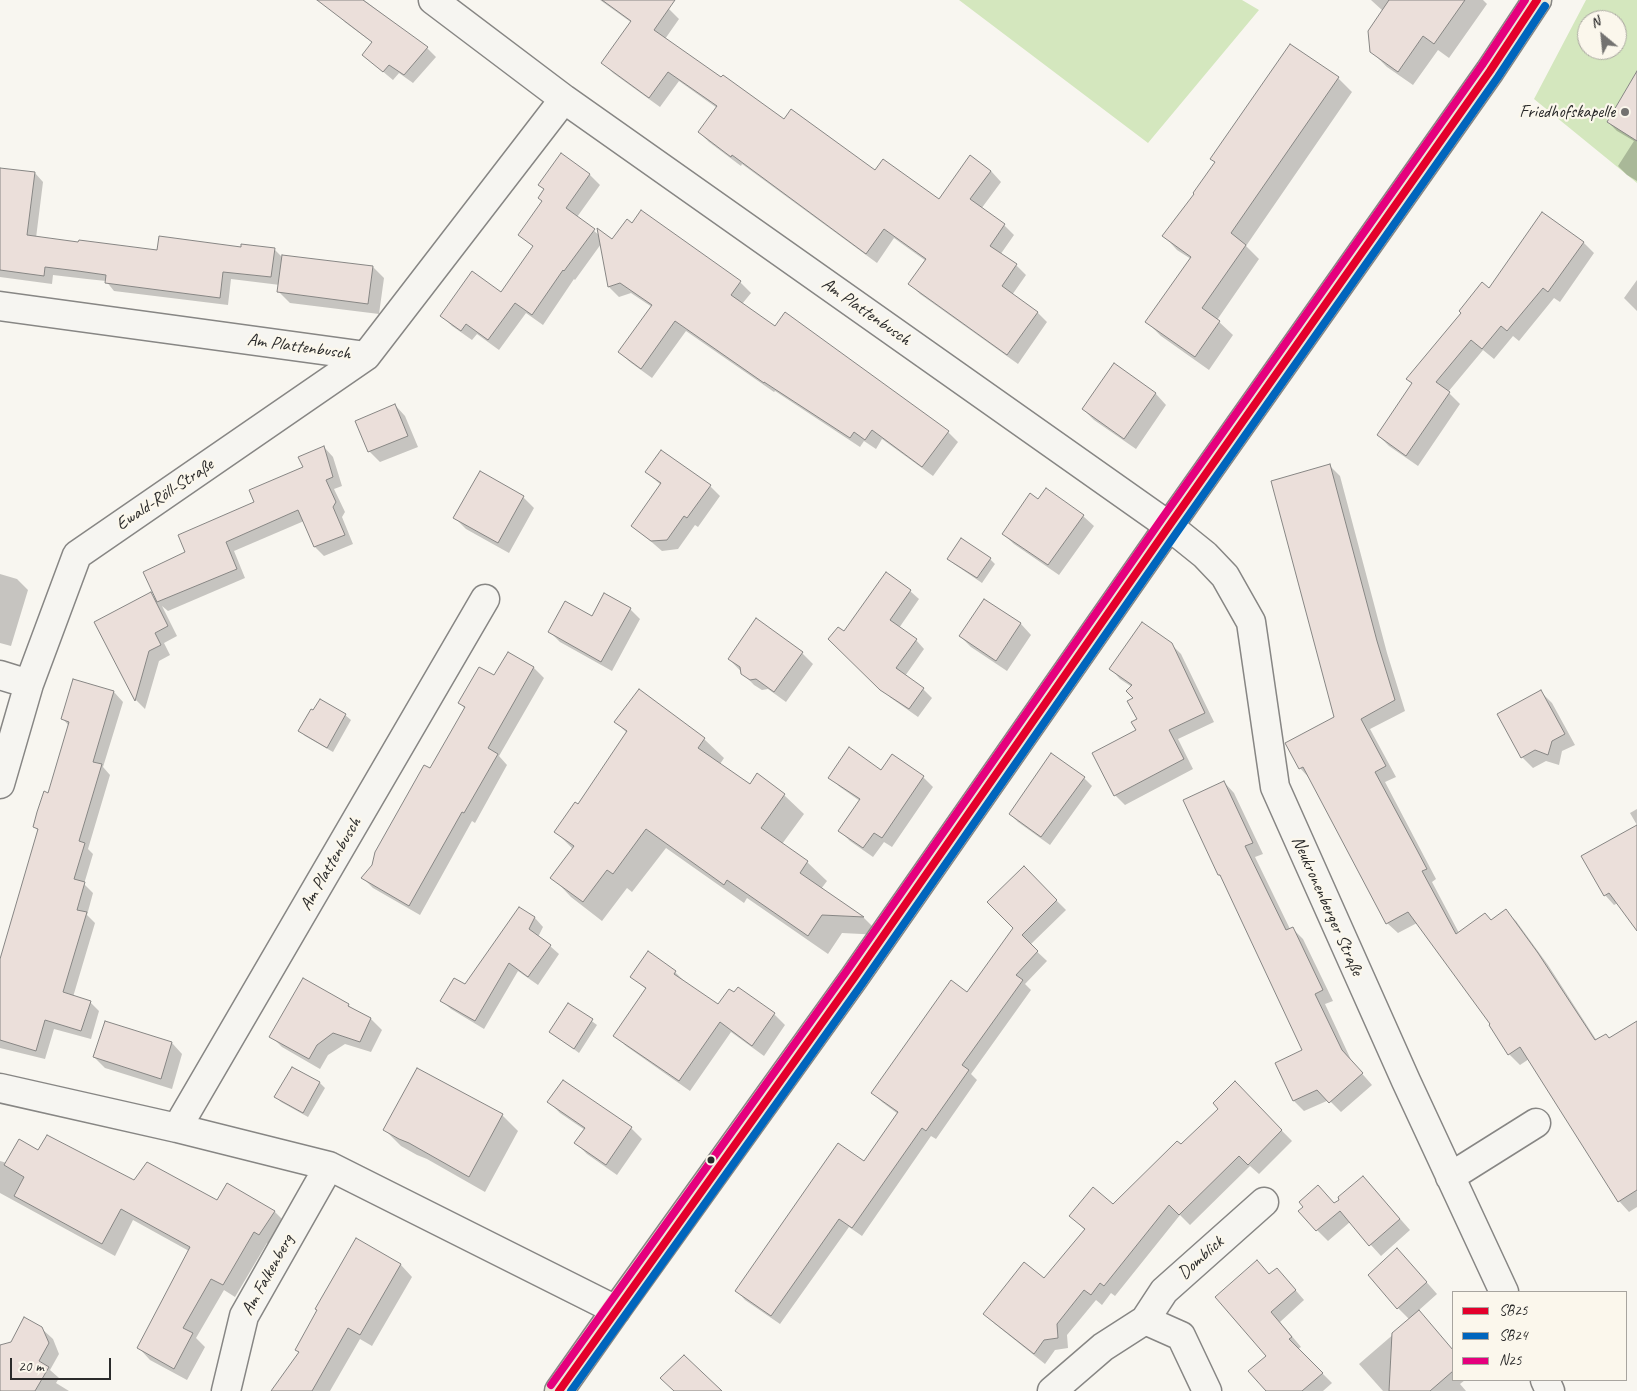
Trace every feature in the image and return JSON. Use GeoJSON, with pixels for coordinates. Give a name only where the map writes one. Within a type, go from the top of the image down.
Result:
{"type":"FeatureCollection","features":[{"type":"Feature","properties":{"kind":"main road"},"geometry":{"type":"LineString","coordinates":[[559,1391],[854,978],[1169,526],[1490,71],[1537,0]]}},
{"type":"Feature","properties":{"kind":"street","name":"Am Plattenbusch"},"geometry":{"type":"LineString","coordinates":[[433,0],[564,99],[1169,526]]}},
{"type":"Feature","properties":{"kind":"street","name":"Am Plattenbusch"},"geometry":{"type":"LineString","coordinates":[[0,306],[366,356],[564,99]]}},
{"type":"Feature","properties":{"kind":"street","name":"Ewald-Röll-Straße"},"geometry":{"type":"LineString","coordinates":[[0,784],[29,684],[77,555],[366,356]]}},
{"type":"Feature","properties":{"kind":"street","name":"Neukronenberger Straße"},"geometry":{"type":"LineString","coordinates":[[1169,526],[1205,555],[1225,576],[1251,622],[1274,787],[1406,1081],[1504,1291]]}},
{"type":"Feature","properties":{"kind":"street","name":"Am Plattenbusch"},"geometry":{"type":"LineString","coordinates":[[177,1128],[485,599]]}},
{"type":"Feature","properties":{"kind":"street"},"geometry":{"type":"LineString","coordinates":[[0,675],[29,684]]}},
{"type":"Feature","properties":{"kind":"street"},"geometry":{"type":"LineString","coordinates":[[0,1088],[177,1128],[329,1166],[616,1310]]}},
{"type":"Feature","properties":{"kind":"street"},"geometry":{"type":"LineString","coordinates":[[1450,1177],[1536,1122]]}},
{"type":"Feature","properties":{"kind":"street","name":"Am Falkenberg"},"geometry":{"type":"LineString","coordinates":[[226,1391],[244,1316],[329,1166]]}},
{"type":"Feature","properties":{"kind":"street","name":"Domblick"},"geometry":{"type":"LineString","coordinates":[[1052,1391],[1103,1347],[1145,1320],[1164,1291],[1264,1202]]}},
{"type":"Feature","properties":{"kind":"street"},"geometry":{"type":"LineString","coordinates":[[1145,1320],[1181,1336],[1207,1391]]}},
{"type":"Feature","properties":{"kind":"green space"},"geometry":{"type":"Polygon","coordinates":[[[959,0],[1242,0],[1259,10],[1148,143],[959,0]]]}},
{"type":"Feature","properties":{"kind":"green space"},"geometry":{"type":"Polygon","coordinates":[[[1586,0],[1637,0],[1637,183],[1534,99],[1577,17],[1577,60],[1627,60],[1627,10],[1581,10],[1586,0]]]}},
{"type":"Feature","properties":{"kind":"building"},"geometry":{"type":"Polygon","coordinates":[[[317,0],[363,0],[428,47],[404,75],[389,65],[383,72],[362,55],[372,42],[317,0]]]}},
{"type":"Feature","properties":{"kind":"building"},"geometry":{"type":"Polygon","coordinates":[[[602,0],[675,0],[654,30],[721,77],[723,75],[784,119],[791,109],[875,170],[883,159],[939,199],[970,155],[991,171],[970,199],[1005,224],[990,246],[1017,264],[1002,286],[1038,312],[1007,355],[908,284],[926,259],[884,229],[866,254],[698,132],[717,106],[668,72],[649,98],[601,63],[631,21],[602,0]]]}},
{"type":"Feature","properties":{"kind":"building"},"geometry":{"type":"Polygon","coordinates":[[[1389,0],[1465,0],[1434,44],[1423,36],[1398,72],[1370,52],[1368,31],[1389,0]]]}},
{"type":"Feature","properties":{"kind":"building"},"geometry":{"type":"Polygon","coordinates":[[[1290,44],[1339,77],[1231,233],[1246,245],[1202,308],[1220,321],[1195,357],[1145,322],[1191,257],[1162,236],[1194,194],[1215,162],[1210,159],[1290,44]]]}},
{"type":"Feature","properties":{"kind":"building","name":"Friedhofskapelle"},"geometry":{"type":"Polygon","coordinates":[[[1637,71],[1637,141],[1607,122],[1637,71]]]}},
{"type":"Feature","properties":{"kind":"building"},"geometry":{"type":"Polygon","coordinates":[[[561,153],[590,174],[566,208],[595,229],[563,270],[532,315],[515,303],[488,340],[466,324],[461,331],[440,316],[472,271],[501,292],[533,246],[518,235],[542,201],[538,198],[544,189],[538,185],[561,153]]]}},
{"type":"Feature","properties":{"kind":"building"},"geometry":{"type":"Polygon","coordinates":[[[0,168],[35,172],[27,235],[157,250],[159,236],[241,247],[241,244],[275,248],[271,277],[223,272],[220,298],[105,283],[106,275],[78,271],[45,267],[44,276],[0,270],[0,168]]]}},
{"type":"Feature","properties":{"kind":"building"},"geometry":{"type":"Polygon","coordinates":[[[641,210],[741,281],[731,295],[775,326],[785,312],[949,431],[922,467],[872,430],[865,440],[854,432],[850,438],[764,383],[675,321],[641,369],[618,352],[652,305],[620,283],[608,287],[597,228],[612,239],[627,219],[632,223],[641,210]]]}},
{"type":"Feature","properties":{"kind":"building"},"geometry":{"type":"Polygon","coordinates":[[[1542,212],[1584,242],[1548,292],[1543,288],[1507,331],[1501,326],[1482,349],[1471,340],[1436,382],[1450,392],[1406,456],[1377,435],[1412,383],[1406,379],[1461,313],[1459,311],[1482,282],[1489,288],[1542,212]]]}},
{"type":"Feature","properties":{"kind":"building"},"geometry":{"type":"Polygon","coordinates":[[[282,255],[373,266],[368,304],[277,292],[282,255]]]}},
{"type":"Feature","properties":{"kind":"building"},"geometry":{"type":"Polygon","coordinates":[[[1114,363],[1156,393],[1124,439],[1082,409],[1114,363]]]}},
{"type":"Feature","properties":{"kind":"building"},"geometry":{"type":"Polygon","coordinates":[[[395,404],[408,436],[368,452],[355,421],[395,404]]]}},
{"type":"Feature","properties":{"kind":"building"},"geometry":{"type":"Polygon","coordinates":[[[324,446],[333,477],[326,480],[336,502],[333,507],[345,535],[314,547],[298,510],[226,542],[237,569],[157,602],[143,572],[185,552],[178,535],[254,502],[249,490],[303,467],[298,457],[324,446]]]}},
{"type":"Feature","properties":{"kind":"building"},"geometry":{"type":"Polygon","coordinates":[[[661,450],[711,485],[687,518],[684,516],[667,540],[651,541],[631,526],[661,483],[645,472],[661,450]]]}},
{"type":"Feature","properties":{"kind":"building"},"geometry":{"type":"Polygon","coordinates":[[[1330,464],[1377,641],[1395,700],[1361,719],[1386,766],[1375,772],[1427,869],[1422,871],[1456,934],[1485,913],[1491,920],[1506,909],[1538,953],[1595,1040],[1606,1034],[1609,1038],[1637,1021],[1637,1190],[1618,1202],[1520,1047],[1508,1055],[1490,1024],[1408,912],[1386,924],[1303,767],[1299,769],[1285,743],[1334,717],[1271,481],[1330,464]]]}},
{"type":"Feature","properties":{"kind":"building"},"geometry":{"type":"Polygon","coordinates":[[[480,471],[524,496],[498,543],[453,518],[480,471]]]}},
{"type":"Feature","properties":{"kind":"building"},"geometry":{"type":"Polygon","coordinates":[[[1046,488],[1084,515],[1048,565],[1002,534],[1030,493],[1038,499],[1046,488]]]}},
{"type":"Feature","properties":{"kind":"building"},"geometry":{"type":"Polygon","coordinates":[[[961,538],[991,558],[977,578],[947,559],[961,538]]]}},
{"type":"Feature","properties":{"kind":"building"},"geometry":{"type":"Polygon","coordinates":[[[886,572],[911,590],[890,620],[917,639],[896,668],[924,688],[909,709],[880,690],[828,639],[838,627],[844,631],[886,572]]]}},
{"type":"Feature","properties":{"kind":"building"},"geometry":{"type":"Polygon","coordinates":[[[151,592],[168,626],[155,633],[161,645],[149,651],[135,701],[94,622],[151,592]]]}},
{"type":"Feature","properties":{"kind":"building"},"geometry":{"type":"Polygon","coordinates":[[[604,593],[631,608],[601,662],[548,632],[565,601],[592,616],[604,593]]]}},
{"type":"Feature","properties":{"kind":"building"},"geometry":{"type":"Polygon","coordinates":[[[984,599],[1021,623],[996,661],[959,636],[984,599]]]}},
{"type":"Feature","properties":{"kind":"building"},"geometry":{"type":"Polygon","coordinates":[[[756,618],[803,652],[774,692],[756,679],[750,680],[741,674],[740,667],[728,659],[756,618]]]}},
{"type":"Feature","properties":{"kind":"building"},"geometry":{"type":"Polygon","coordinates":[[[1142,622],[1172,643],[1205,713],[1169,730],[1184,759],[1114,796],[1092,753],[1136,730],[1131,722],[1137,719],[1127,701],[1133,698],[1126,691],[1132,685],[1109,669],[1142,622]]]}},
{"type":"Feature","properties":{"kind":"building"},"geometry":{"type":"Polygon","coordinates":[[[508,652],[534,667],[488,748],[498,754],[464,813],[462,812],[409,906],[361,878],[372,865],[375,852],[424,765],[430,768],[465,707],[458,703],[479,667],[494,675],[508,652]]]}},
{"type":"Feature","properties":{"kind":"building"},"geometry":{"type":"Polygon","coordinates":[[[73,679],[114,691],[93,762],[102,764],[79,841],[85,843],[74,879],[85,882],[77,910],[87,912],[63,992],[91,1001],[81,1031],[45,1020],[36,1051],[0,1040],[0,959],[38,829],[33,827],[37,812],[44,791],[48,793],[69,722],[61,719],[73,679]]]}},
{"type":"Feature","properties":{"kind":"building"},"geometry":{"type":"Polygon","coordinates":[[[639,689],[705,738],[698,748],[750,784],[757,773],[785,794],[761,828],[808,861],[800,873],[864,917],[822,915],[808,936],[727,880],[724,885],[646,829],[613,874],[607,870],[583,902],[550,878],[574,846],[554,832],[575,802],[578,804],[627,731],[614,722],[639,689]]]}},
{"type":"Feature","properties":{"kind":"building"},"geometry":{"type":"Polygon","coordinates":[[[1541,690],[1565,734],[1552,741],[1548,755],[1535,750],[1521,758],[1497,714],[1541,690]]]}},
{"type":"Feature","properties":{"kind":"building"},"geometry":{"type":"Polygon","coordinates":[[[320,699],[346,714],[327,748],[298,731],[311,709],[313,710],[320,699]]]}},
{"type":"Feature","properties":{"kind":"building"},"geometry":{"type":"Polygon","coordinates":[[[849,747],[881,770],[892,754],[924,776],[882,838],[874,833],[863,848],[838,831],[860,799],[828,778],[849,747]]]}},
{"type":"Feature","properties":{"kind":"building"},"geometry":{"type":"Polygon","coordinates":[[[1051,753],[1085,777],[1041,837],[1009,814],[1051,753]]]}},
{"type":"Feature","properties":{"kind":"building"},"geometry":{"type":"Polygon","coordinates":[[[1224,781],[1253,843],[1245,846],[1286,930],[1293,927],[1323,990],[1315,994],[1342,1050],[1363,1073],[1329,1103],[1317,1090],[1293,1101],[1275,1063],[1302,1050],[1183,800],[1224,781]]]}},
{"type":"Feature","properties":{"kind":"building"},"geometry":{"type":"Polygon","coordinates":[[[1637,825],[1637,931],[1609,893],[1604,896],[1581,856],[1637,825]]]}},
{"type":"Feature","properties":{"kind":"building"},"geometry":{"type":"Polygon","coordinates":[[[1024,866],[1057,900],[1022,935],[1038,951],[1016,975],[1023,980],[962,1065],[969,1070],[926,1131],[922,1128],[852,1228],[839,1219],[771,1316],[735,1291],[838,1143],[864,1161],[898,1112],[871,1093],[951,980],[967,992],[1013,928],[987,902],[1024,866]]]}},
{"type":"Feature","properties":{"kind":"building"},"geometry":{"type":"Polygon","coordinates":[[[519,907],[535,917],[529,929],[551,945],[528,977],[509,963],[475,1021],[440,1001],[454,978],[465,984],[519,907]]]}},
{"type":"Feature","properties":{"kind":"building"},"geometry":{"type":"Polygon","coordinates":[[[648,951],[676,971],[674,974],[718,1004],[729,989],[734,992],[738,987],[775,1013],[752,1046],[720,1022],[679,1081],[613,1036],[646,988],[630,977],[648,951]]]}},
{"type":"Feature","properties":{"kind":"building"},"geometry":{"type":"Polygon","coordinates":[[[303,978],[371,1018],[360,1042],[333,1033],[317,1045],[309,1059],[269,1037],[303,978]]]}},
{"type":"Feature","properties":{"kind":"building"},"geometry":{"type":"Polygon","coordinates":[[[568,1003],[593,1019],[574,1049],[549,1032],[568,1003]]]}},
{"type":"Feature","properties":{"kind":"building"},"geometry":{"type":"Polygon","coordinates":[[[105,1021],[172,1042],[161,1079],[93,1057],[105,1021]]]}},
{"type":"Feature","properties":{"kind":"building"},"geometry":{"type":"Polygon","coordinates":[[[292,1067],[320,1082],[303,1113],[274,1097],[292,1067]]]}},
{"type":"Feature","properties":{"kind":"building"},"geometry":{"type":"Polygon","coordinates":[[[417,1068],[503,1114],[469,1177],[383,1130],[417,1068]]]}},
{"type":"Feature","properties":{"kind":"building"},"geometry":{"type":"Polygon","coordinates":[[[563,1080],[632,1127],[606,1165],[574,1143],[585,1128],[547,1102],[563,1080]]]}},
{"type":"Feature","properties":{"kind":"building"},"geometry":{"type":"Polygon","coordinates":[[[1235,1081],[1282,1130],[1248,1165],[1239,1156],[1179,1215],[1169,1205],[1104,1286],[1100,1283],[1091,1295],[1084,1290],[1057,1324],[1058,1338],[1044,1340],[1034,1354],[983,1314],[1024,1262],[1044,1278],[1085,1229],[1069,1216],[1093,1187],[1113,1204],[1177,1141],[1181,1144],[1218,1109],[1213,1103],[1235,1081]]]}},
{"type":"Feature","properties":{"kind":"building"},"geometry":{"type":"Polygon","coordinates":[[[47,1135],[134,1180],[147,1162],[217,1200],[227,1183],[275,1211],[259,1235],[254,1232],[223,1285],[211,1279],[183,1328],[193,1333],[174,1369],[137,1348],[190,1247],[121,1209],[102,1244],[14,1196],[24,1177],[4,1165],[19,1139],[38,1150],[47,1135]]]}},
{"type":"Feature","properties":{"kind":"building"},"geometry":{"type":"Polygon","coordinates":[[[1363,1176],[1400,1219],[1369,1246],[1340,1211],[1316,1231],[1298,1211],[1303,1207],[1299,1202],[1318,1185],[1334,1203],[1339,1200],[1338,1197],[1363,1176]]]}},
{"type":"Feature","properties":{"kind":"building"},"geometry":{"type":"Polygon","coordinates":[[[356,1238],[401,1264],[360,1335],[348,1328],[312,1391],[271,1391],[299,1352],[295,1350],[317,1310],[315,1309],[356,1238]]]}},
{"type":"Feature","properties":{"kind":"building"},"geometry":{"type":"Polygon","coordinates":[[[1397,1248],[1427,1282],[1397,1309],[1368,1275],[1397,1248]]]}},
{"type":"Feature","properties":{"kind":"building"},"geometry":{"type":"Polygon","coordinates":[[[1257,1260],[1269,1274],[1277,1268],[1296,1290],[1271,1312],[1292,1337],[1289,1339],[1323,1373],[1302,1391],[1266,1391],[1248,1371],[1266,1356],[1215,1297],[1257,1260]]]}},
{"type":"Feature","properties":{"kind":"building"},"geometry":{"type":"Polygon","coordinates":[[[1419,1310],[1452,1349],[1452,1372],[1430,1391],[1389,1391],[1392,1333],[1419,1310]]]}},
{"type":"Feature","properties":{"kind":"building"},"geometry":{"type":"Polygon","coordinates":[[[24,1317],[42,1327],[49,1343],[39,1361],[49,1367],[35,1391],[0,1391],[0,1345],[11,1342],[24,1317]]]}},
{"type":"Feature","properties":{"kind":"building"},"geometry":{"type":"Polygon","coordinates":[[[684,1355],[722,1391],[674,1391],[660,1378],[684,1355]]]}},
{"type":"Feature","properties":{"kind":"transit line","name":"N25"},"geometry":{"type":"LineString","coordinates":[[551,1385],[846,972],[1161,520],[1482,65],[1525,0]]}},
{"type":"Feature","properties":{"kind":"transit line","name":"SB25"},"geometry":{"type":"LineString","coordinates":[[559,1391],[854,978],[1169,526],[1490,71],[1537,0]]}},
{"type":"Feature","properties":{"kind":"transit line","name":"SB24"},"geometry":{"type":"LineString","coordinates":[[571,1391],[862,984],[1177,532],[1498,77],[1545,6]]}},
{"type":"Feature","properties":{"kind":"place","name":"Friedhofskapelle"},"geometry":{"type":"Point","coordinates":[1625,112]}}]}
